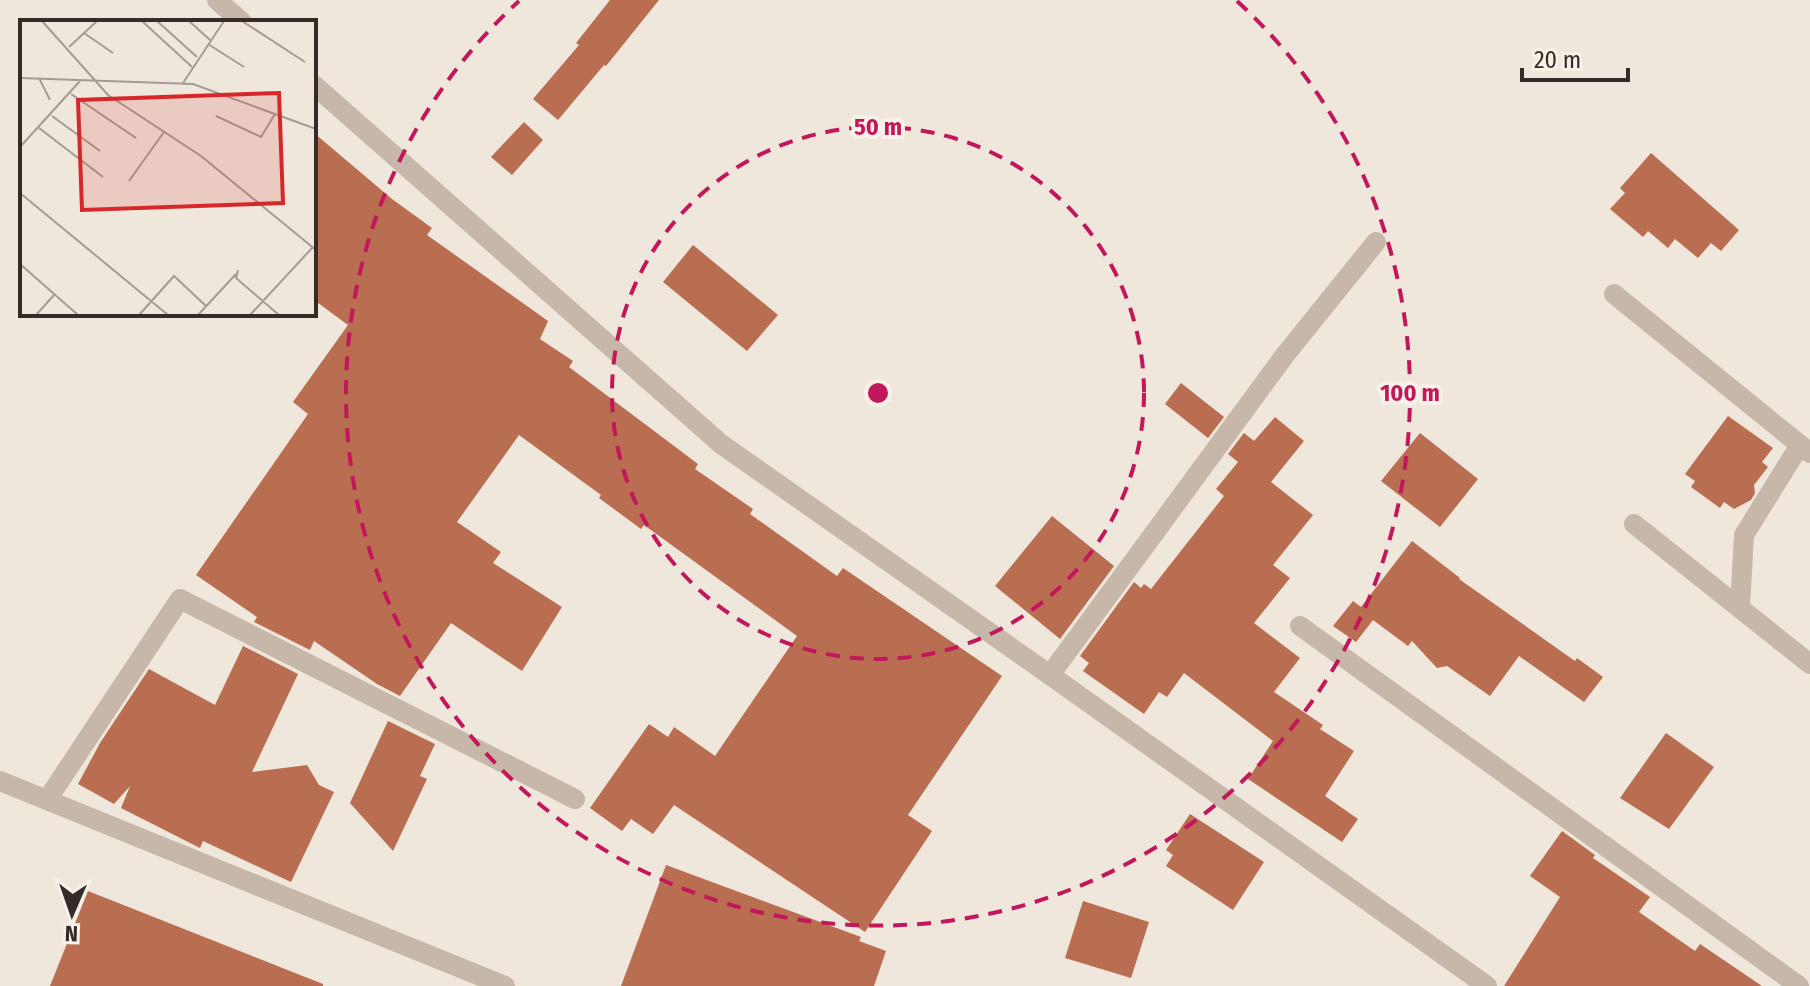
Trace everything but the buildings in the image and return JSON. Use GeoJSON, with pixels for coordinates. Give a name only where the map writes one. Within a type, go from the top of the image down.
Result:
{"type":"FeatureCollection","features":[{"type":"Feature","properties":{"kind":"street"},"geometry":{"type":"LineString","coordinates":[[217,0],[240,20]]}},
{"type":"Feature","properties":{"kind":"street"},"geometry":{"type":"LineString","coordinates":[[316,87],[721,444],[1487,986]]}},
{"type":"Feature","properties":{"kind":"street"},"geometry":{"type":"LineString","coordinates":[[1050,675],[1285,355],[1376,242]]}},
{"type":"Feature","properties":{"kind":"street"},"geometry":{"type":"LineString","coordinates":[[1614,294],[1805,449],[1744,535],[1740,608]]}},
{"type":"Feature","properties":{"kind":"street"},"geometry":{"type":"LineString","coordinates":[[1634,524],[1810,664]]}},
{"type":"Feature","properties":{"kind":"street"},"geometry":{"type":"LineString","coordinates":[[47,800],[180,599],[575,799]]}},
{"type":"Feature","properties":{"kind":"street"},"geometry":{"type":"LineString","coordinates":[[1300,626],[1799,986]]}},
{"type":"Feature","properties":{"kind":"street"},"geometry":{"type":"LineString","coordinates":[[0,781],[505,986]]}}]}
